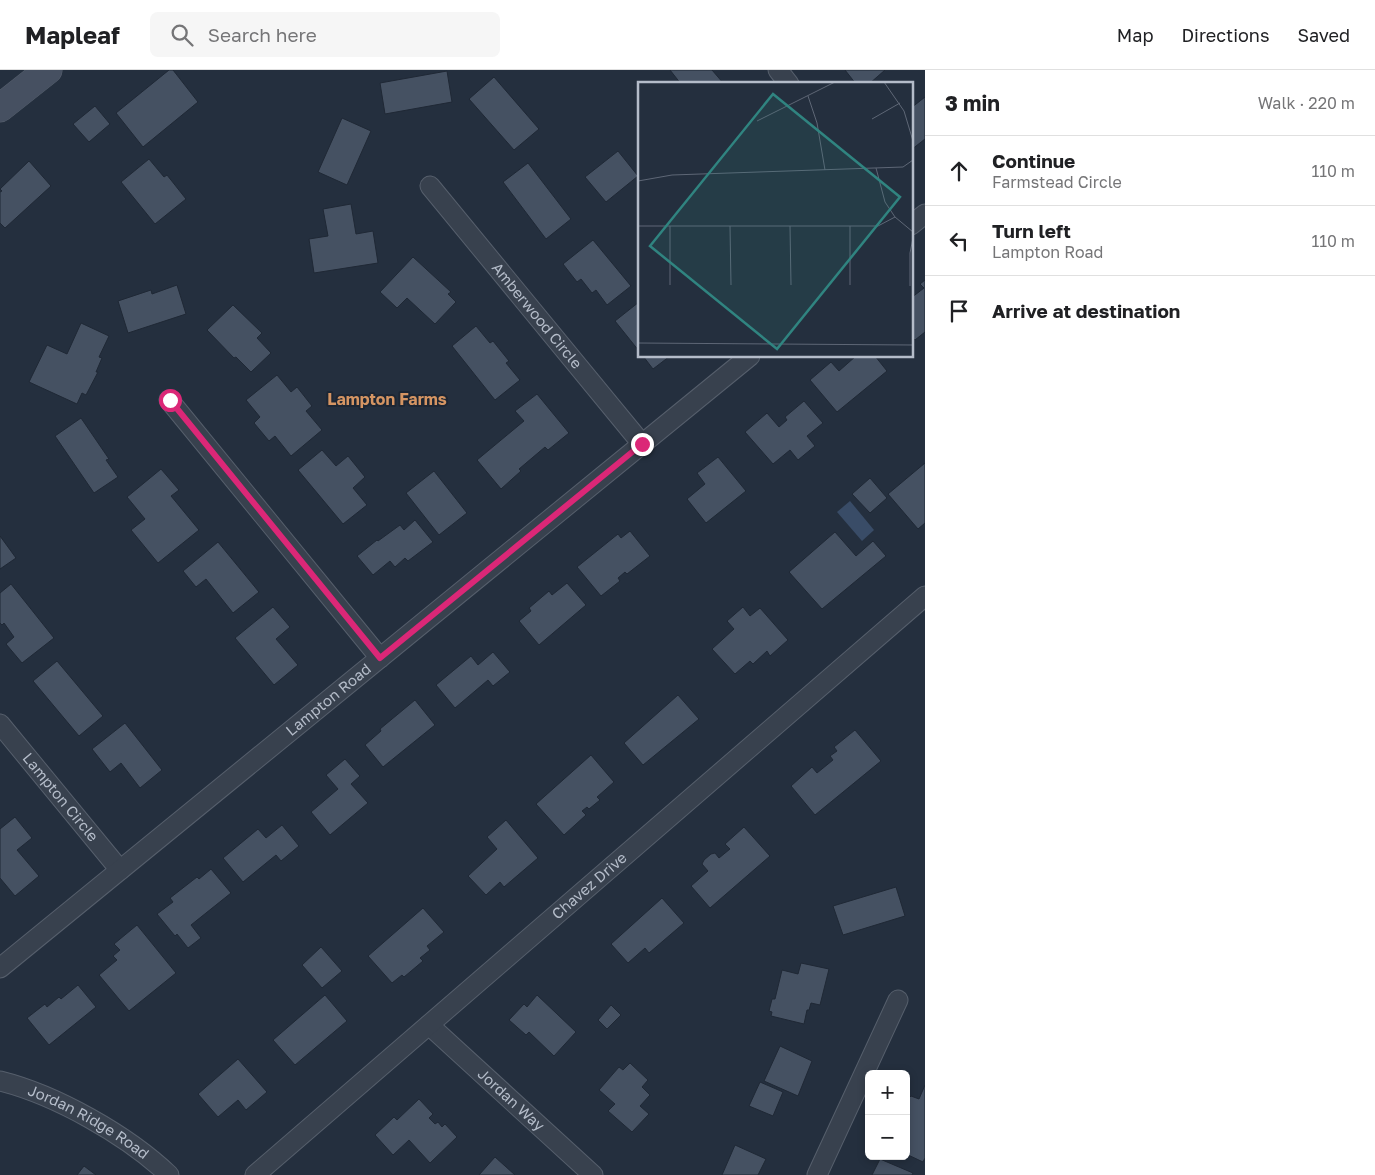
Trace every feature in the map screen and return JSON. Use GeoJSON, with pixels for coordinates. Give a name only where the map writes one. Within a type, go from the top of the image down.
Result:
{"type":"FeatureCollection","features":[{"type":"Feature","properties":{"kind":"main road"},"geometry":{"type":"LineString","coordinates":[[0,108],[48,70]]}},
{"type":"Feature","properties":{"kind":"street"},"geometry":{"type":"LineString","coordinates":[[778,70],[788,82]]}},
{"type":"Feature","properties":{"kind":"street","name":"Amberwood Circle"},"geometry":{"type":"LineString","coordinates":[[430,186],[642,444]]}},
{"type":"Feature","properties":{"kind":"street"},"geometry":{"type":"LineString","coordinates":[[912,224],[925,214]]}},
{"type":"Feature","properties":{"kind":"street","name":"Lampton Road"},"geometry":{"type":"LineString","coordinates":[[0,968],[748,358]]}},
{"type":"Feature","properties":{"kind":"street"},"geometry":{"type":"LineString","coordinates":[[170,400],[380,658]]}},
{"type":"Feature","properties":{"kind":"street","name":"Chavez Drive"},"geometry":{"type":"LineString","coordinates":[[255,1175],[925,596]]}},
{"type":"Feature","properties":{"kind":"street","name":"Lampton Circle"},"geometry":{"type":"LineString","coordinates":[[0,724],[120,870]]}},
{"type":"Feature","properties":{"kind":"street"},"geometry":{"type":"LineString","coordinates":[[817,1175],[898,1000]]}},
{"type":"Feature","properties":{"kind":"street","name":"Jordan Way"},"geometry":{"type":"LineString","coordinates":[[429,1025],[593,1175]]}},
{"type":"Feature","properties":{"kind":"street","name":"Jordan Ridge Road"},"geometry":{"type":"LineString","coordinates":[[0,1081],[50,1099],[91,1119],[127,1142],[169,1175]]}},
{"type":"Feature","properties":{"kind":"water"},"geometry":{"type":"Polygon","coordinates":[[[850,501],[874,530],[862,541],[837,512],[850,501]]]}},
{"type":"Feature","properties":{"kind":"building"},"geometry":{"type":"Polygon","coordinates":[[[169,70],[173,70],[198,102],[143,147],[116,113],[169,70]]]}},
{"type":"Feature","properties":{"kind":"building"},"geometry":{"type":"Polygon","coordinates":[[[670,70],[712,70],[722,82],[679,82],[670,70]]]}},
{"type":"Feature","properties":{"kind":"building"},"geometry":{"type":"Polygon","coordinates":[[[845,70],[885,70],[871,82],[854,82],[845,70]]]}},
{"type":"Feature","properties":{"kind":"building"},"geometry":{"type":"Polygon","coordinates":[[[447,71],[452,102],[385,114],[380,83],[447,71]]]}},
{"type":"Feature","properties":{"kind":"building"},"geometry":{"type":"Polygon","coordinates":[[[494,77],[539,129],[514,150],[469,99],[494,77]]]}},
{"type":"Feature","properties":{"kind":"building"},"geometry":{"type":"Polygon","coordinates":[[[925,97],[925,139],[912,149],[912,107],[925,97]]]}},
{"type":"Feature","properties":{"kind":"building"},"geometry":{"type":"Polygon","coordinates":[[[95,106],[110,124],[89,142],[73,124],[95,106]]]}},
{"type":"Feature","properties":{"kind":"building"},"geometry":{"type":"Polygon","coordinates":[[[342,118],[371,131],[347,185],[318,172],[342,118]]]}},
{"type":"Feature","properties":{"kind":"building"},"geometry":{"type":"Polygon","coordinates":[[[618,151],[638,176],[606,202],[585,177],[618,151]]]}},
{"type":"Feature","properties":{"kind":"building"},"geometry":{"type":"Polygon","coordinates":[[[149,159],[164,177],[167,175],[186,199],[155,224],[121,182],[149,159]]]}},
{"type":"Feature","properties":{"kind":"building"},"geometry":{"type":"Polygon","coordinates":[[[29,161],[51,186],[5,228],[0,223],[0,192],[2,191],[0,189],[29,161]]]}},
{"type":"Feature","properties":{"kind":"building"},"geometry":{"type":"Polygon","coordinates":[[[528,163],[571,219],[546,239],[503,182],[528,163]]]}},
{"type":"Feature","properties":{"kind":"building"},"geometry":{"type":"Polygon","coordinates":[[[351,204],[356,234],[373,231],[378,263],[314,273],[309,239],[328,236],[323,209],[351,204]]]}},
{"type":"Feature","properties":{"kind":"building"},"geometry":{"type":"Polygon","coordinates":[[[593,240],[631,286],[607,305],[596,290],[592,293],[581,279],[577,282],[563,264],[593,240]]]}},
{"type":"Feature","properties":{"kind":"building"},"geometry":{"type":"Polygon","coordinates":[[[413,257],[451,292],[448,294],[456,302],[435,324],[407,298],[397,308],[380,292],[413,257]]]}},
{"type":"Feature","properties":{"kind":"building"},"geometry":{"type":"Polygon","coordinates":[[[925,280],[925,332],[915,340],[912,337],[912,297],[924,288],[920,284],[925,280]]]}},
{"type":"Feature","properties":{"kind":"building"},"geometry":{"type":"Polygon","coordinates":[[[177,285],[186,314],[128,333],[118,301],[151,290],[152,294],[177,285]]]}},
{"type":"Feature","properties":{"kind":"building"},"geometry":{"type":"Polygon","coordinates":[[[638,303],[638,350],[615,321],[638,303]]]}},
{"type":"Feature","properties":{"kind":"building"},"geometry":{"type":"Polygon","coordinates":[[[233,305],[262,333],[257,338],[271,353],[251,372],[236,357],[234,358],[207,330],[233,305]]]}},
{"type":"Feature","properties":{"kind":"building"},"geometry":{"type":"Polygon","coordinates":[[[81,323],[109,336],[99,357],[102,358],[96,372],[98,372],[86,395],[82,393],[77,404],[29,382],[47,345],[67,354],[81,323]]]}},
{"type":"Feature","properties":{"kind":"building"},"geometry":{"type":"Polygon","coordinates":[[[476,326],[490,343],[493,341],[509,361],[506,363],[520,380],[495,400],[452,346],[476,326]]]}},
{"type":"Feature","properties":{"kind":"building"},"geometry":{"type":"Polygon","coordinates":[[[645,358],[667,358],[653,369],[645,358]]]}},
{"type":"Feature","properties":{"kind":"building"},"geometry":{"type":"Polygon","coordinates":[[[854,358],[877,358],[887,371],[837,412],[810,380],[831,362],[839,371],[854,358]]]}},
{"type":"Feature","properties":{"kind":"building"},"geometry":{"type":"Polygon","coordinates":[[[277,375],[291,392],[297,387],[312,406],[306,411],[322,430],[291,456],[275,436],[269,441],[254,423],[260,417],[246,400],[277,375]]]}},
{"type":"Feature","properties":{"kind":"building"},"geometry":{"type":"Polygon","coordinates":[[[537,394],[569,433],[548,450],[545,447],[519,469],[521,471],[501,489],[477,460],[524,421],[515,411],[537,394]]]}},
{"type":"Feature","properties":{"kind":"building"},"geometry":{"type":"Polygon","coordinates":[[[804,401],[823,423],[807,436],[815,446],[798,460],[790,450],[773,464],[745,432],[767,413],[779,427],[787,420],[785,417],[804,401]]]}},
{"type":"Feature","properties":{"kind":"building"},"geometry":{"type":"Polygon","coordinates":[[[81,418],[109,459],[106,460],[118,477],[94,493],[55,436],[81,418]]]}},
{"type":"Feature","properties":{"kind":"building"},"geometry":{"type":"Polygon","coordinates":[[[322,450],[336,466],[348,456],[365,477],[353,488],[367,505],[343,524],[298,470],[322,450]]]}},
{"type":"Feature","properties":{"kind":"building"},"geometry":{"type":"Polygon","coordinates":[[[718,457],[746,491],[706,523],[687,499],[705,484],[697,473],[718,457]]]}},
{"type":"Feature","properties":{"kind":"building"},"geometry":{"type":"Polygon","coordinates":[[[925,463],[925,523],[918,529],[888,494],[925,463]]]}},
{"type":"Feature","properties":{"kind":"building"},"geometry":{"type":"Polygon","coordinates":[[[161,469],[179,490],[171,496],[199,530],[158,563],[131,530],[145,519],[127,497],[161,469]]]}},
{"type":"Feature","properties":{"kind":"building"},"geometry":{"type":"Polygon","coordinates":[[[434,471],[467,513],[439,535],[406,493],[434,471]]]}},
{"type":"Feature","properties":{"kind":"building"},"geometry":{"type":"Polygon","coordinates":[[[870,478],[887,498],[870,513],[852,494],[870,478]]]}},
{"type":"Feature","properties":{"kind":"building"},"geometry":{"type":"Polygon","coordinates":[[[415,520],[433,542],[408,561],[405,558],[395,567],[390,561],[373,575],[357,556],[400,525],[404,530],[415,520]]]}},
{"type":"Feature","properties":{"kind":"building"},"geometry":{"type":"Polygon","coordinates":[[[630,531],[650,556],[627,574],[625,572],[618,578],[620,581],[601,596],[577,567],[618,534],[621,538],[630,531]]]}},
{"type":"Feature","properties":{"kind":"building"},"geometry":{"type":"Polygon","coordinates":[[[835,532],[856,556],[873,541],[886,556],[822,609],[789,572],[835,532]]]}},
{"type":"Feature","properties":{"kind":"building"},"geometry":{"type":"Polygon","coordinates":[[[0,536],[16,558],[0,569],[0,536]]]}},
{"type":"Feature","properties":{"kind":"building"},"geometry":{"type":"Polygon","coordinates":[[[218,542],[259,592],[233,613],[206,579],[196,587],[183,571],[218,542]]]}},
{"type":"Feature","properties":{"kind":"building"},"geometry":{"type":"Polygon","coordinates":[[[567,583],[586,605],[539,645],[519,621],[531,611],[529,608],[549,591],[552,595],[567,583]]]}},
{"type":"Feature","properties":{"kind":"building"},"geometry":{"type":"Polygon","coordinates":[[[11,584],[54,638],[22,663],[6,644],[14,637],[4,623],[2,625],[0,623],[0,593],[11,584]]]}},
{"type":"Feature","properties":{"kind":"building"},"geometry":{"type":"Polygon","coordinates":[[[273,607],[290,627],[276,639],[298,665],[274,685],[235,638],[273,607]]]}},
{"type":"Feature","properties":{"kind":"building"},"geometry":{"type":"Polygon","coordinates":[[[743,607],[750,616],[760,608],[788,640],[770,656],[767,651],[753,664],[750,661],[735,674],[712,649],[734,629],[727,621],[743,607]]]}},
{"type":"Feature","properties":{"kind":"building"},"geometry":{"type":"Polygon","coordinates":[[[493,652],[510,672],[493,686],[488,680],[455,708],[436,685],[471,656],[478,665],[493,652]]]}},
{"type":"Feature","properties":{"kind":"building"},"geometry":{"type":"Polygon","coordinates":[[[57,661],[103,716],[79,736],[33,681],[57,661]]]}},
{"type":"Feature","properties":{"kind":"building"},"geometry":{"type":"Polygon","coordinates":[[[678,695],[699,719],[643,765],[624,743],[678,695]]]}},
{"type":"Feature","properties":{"kind":"building"},"geometry":{"type":"Polygon","coordinates":[[[415,700],[435,725],[383,767],[365,745],[381,731],[380,729],[415,700]]]}},
{"type":"Feature","properties":{"kind":"building"},"geometry":{"type":"Polygon","coordinates":[[[125,723],[162,770],[140,788],[121,763],[110,772],[92,749],[125,723]]]}},
{"type":"Feature","properties":{"kind":"building"},"geometry":{"type":"Polygon","coordinates":[[[855,730],[881,761],[815,815],[791,786],[812,767],[817,773],[833,760],[830,756],[837,751],[834,747],[855,730]]]}},
{"type":"Feature","properties":{"kind":"building"},"geometry":{"type":"Polygon","coordinates":[[[591,755],[614,782],[597,797],[600,800],[589,809],[587,807],[582,811],[586,815],[564,835],[536,804],[591,755]]]}},
{"type":"Feature","properties":{"kind":"building"},"geometry":{"type":"Polygon","coordinates":[[[345,759],[360,776],[351,784],[368,803],[330,835],[311,812],[338,789],[326,775],[345,759]]]}},
{"type":"Feature","properties":{"kind":"building"},"geometry":{"type":"Polygon","coordinates":[[[15,817],[32,838],[17,850],[39,876],[15,896],[0,878],[0,829],[15,817]]]}},
{"type":"Feature","properties":{"kind":"building"},"geometry":{"type":"Polygon","coordinates":[[[506,820],[538,858],[504,887],[500,882],[486,895],[468,876],[497,849],[487,837],[506,820]]]}},
{"type":"Feature","properties":{"kind":"building"},"geometry":{"type":"Polygon","coordinates":[[[282,825],[299,846],[281,861],[276,855],[243,882],[223,858],[258,829],[266,838],[282,825]]]}},
{"type":"Feature","properties":{"kind":"building"},"geometry":{"type":"Polygon","coordinates":[[[744,827],[770,856],[710,908],[691,886],[708,871],[702,864],[704,860],[715,853],[719,858],[730,849],[725,844],[744,827]]]}},
{"type":"Feature","properties":{"kind":"building"},"geometry":{"type":"Polygon","coordinates":[[[211,869],[231,893],[191,925],[201,938],[188,948],[177,934],[175,936],[157,914],[173,902],[170,898],[197,877],[199,879],[211,869]]]}},
{"type":"Feature","properties":{"kind":"building"},"geometry":{"type":"Polygon","coordinates":[[[896,887],[905,916],[843,935],[833,906],[896,887]]]}},
{"type":"Feature","properties":{"kind":"building"},"geometry":{"type":"Polygon","coordinates":[[[662,898],[684,923],[649,953],[645,948],[628,963],[611,944],[662,898]]]}},
{"type":"Feature","properties":{"kind":"building"},"geometry":{"type":"Polygon","coordinates":[[[423,908],[444,932],[427,946],[430,950],[420,958],[423,961],[404,977],[402,975],[392,983],[368,956],[423,908]]]}},
{"type":"Feature","properties":{"kind":"building"},"geometry":{"type":"Polygon","coordinates":[[[137,925],[176,973],[129,1011],[99,975],[117,960],[113,956],[120,950],[114,944],[137,925]]]}},
{"type":"Feature","properties":{"kind":"building"},"geometry":{"type":"Polygon","coordinates":[[[321,947],[342,971],[322,988],[302,965],[321,947]]]}},
{"type":"Feature","properties":{"kind":"building"},"geometry":{"type":"Polygon","coordinates":[[[801,963],[829,969],[820,1005],[811,1003],[809,1010],[807,1010],[804,1024],[771,1016],[772,1012],[769,1011],[772,999],[775,999],[782,970],[798,974],[801,963]]]}},
{"type":"Feature","properties":{"kind":"building"},"geometry":{"type":"Polygon","coordinates":[[[78,985],[96,1007],[49,1045],[27,1018],[45,1004],[47,1007],[59,997],[61,999],[78,985]]]}},
{"type":"Feature","properties":{"kind":"building"},"geometry":{"type":"Polygon","coordinates":[[[325,995],[347,1021],[295,1065],[273,1040],[325,995]]]}},
{"type":"Feature","properties":{"kind":"building"},"geometry":{"type":"Polygon","coordinates":[[[537,995],[576,1032],[554,1056],[529,1032],[526,1035],[509,1020],[524,1004],[527,1007],[537,995]]]}},
{"type":"Feature","properties":{"kind":"building"},"geometry":{"type":"Polygon","coordinates":[[[611,1005],[621,1015],[607,1029],[598,1020],[611,1005]]]}},
{"type":"Feature","properties":{"kind":"building"},"geometry":{"type":"Polygon","coordinates":[[[780,1046],[812,1061],[798,1096],[764,1081],[780,1046]]]}},
{"type":"Feature","properties":{"kind":"building"},"geometry":{"type":"Polygon","coordinates":[[[238,1059],[267,1092],[246,1110],[238,1100],[218,1117],[198,1094],[238,1059]]]}},
{"type":"Feature","properties":{"kind":"building"},"geometry":{"type":"Polygon","coordinates":[[[630,1063],[648,1080],[642,1087],[650,1095],[640,1106],[649,1114],[632,1132],[608,1111],[615,1104],[599,1090],[619,1067],[623,1070],[630,1063]]]}},
{"type":"Feature","properties":{"kind":"building"},"geometry":{"type":"Polygon","coordinates":[[[760,1082],[783,1092],[773,1116],[749,1106],[760,1082]]]}},
{"type":"Feature","properties":{"kind":"building"},"geometry":{"type":"Polygon","coordinates":[[[925,1085],[925,1158],[923,1162],[910,1156],[910,1097],[919,1099],[925,1085]]]}},
{"type":"Feature","properties":{"kind":"building"},"geometry":{"type":"Polygon","coordinates":[[[419,1099],[433,1114],[429,1118],[435,1124],[438,1122],[442,1127],[445,1124],[457,1137],[430,1163],[409,1140],[393,1155],[375,1135],[394,1117],[397,1120],[419,1099]]]}},
{"type":"Feature","properties":{"kind":"building"},"geometry":{"type":"Polygon","coordinates":[[[735,1145],[766,1159],[758,1175],[722,1175],[735,1145]]]}},
{"type":"Feature","properties":{"kind":"building"},"geometry":{"type":"Polygon","coordinates":[[[495,1157],[515,1175],[479,1175],[495,1157]]]}},
{"type":"Feature","properties":{"kind":"building"},"geometry":{"type":"Polygon","coordinates":[[[880,1160],[913,1173],[912,1175],[872,1175],[880,1160]]]}},
{"type":"Feature","properties":{"kind":"building"},"geometry":{"type":"Polygon","coordinates":[[[84,1166],[96,1175],[77,1175],[84,1166]]]}},
{"type":"Feature","properties":{"kind":"district","name":"Lampton Farms"},"geometry":{"type":"Point","coordinates":[387,399]}},
{"type":"Feature","properties":{"kind":"route"},"geometry":{"type":"LineString","coordinates":[[170,400],[380,658],[642,444]]}}]}
